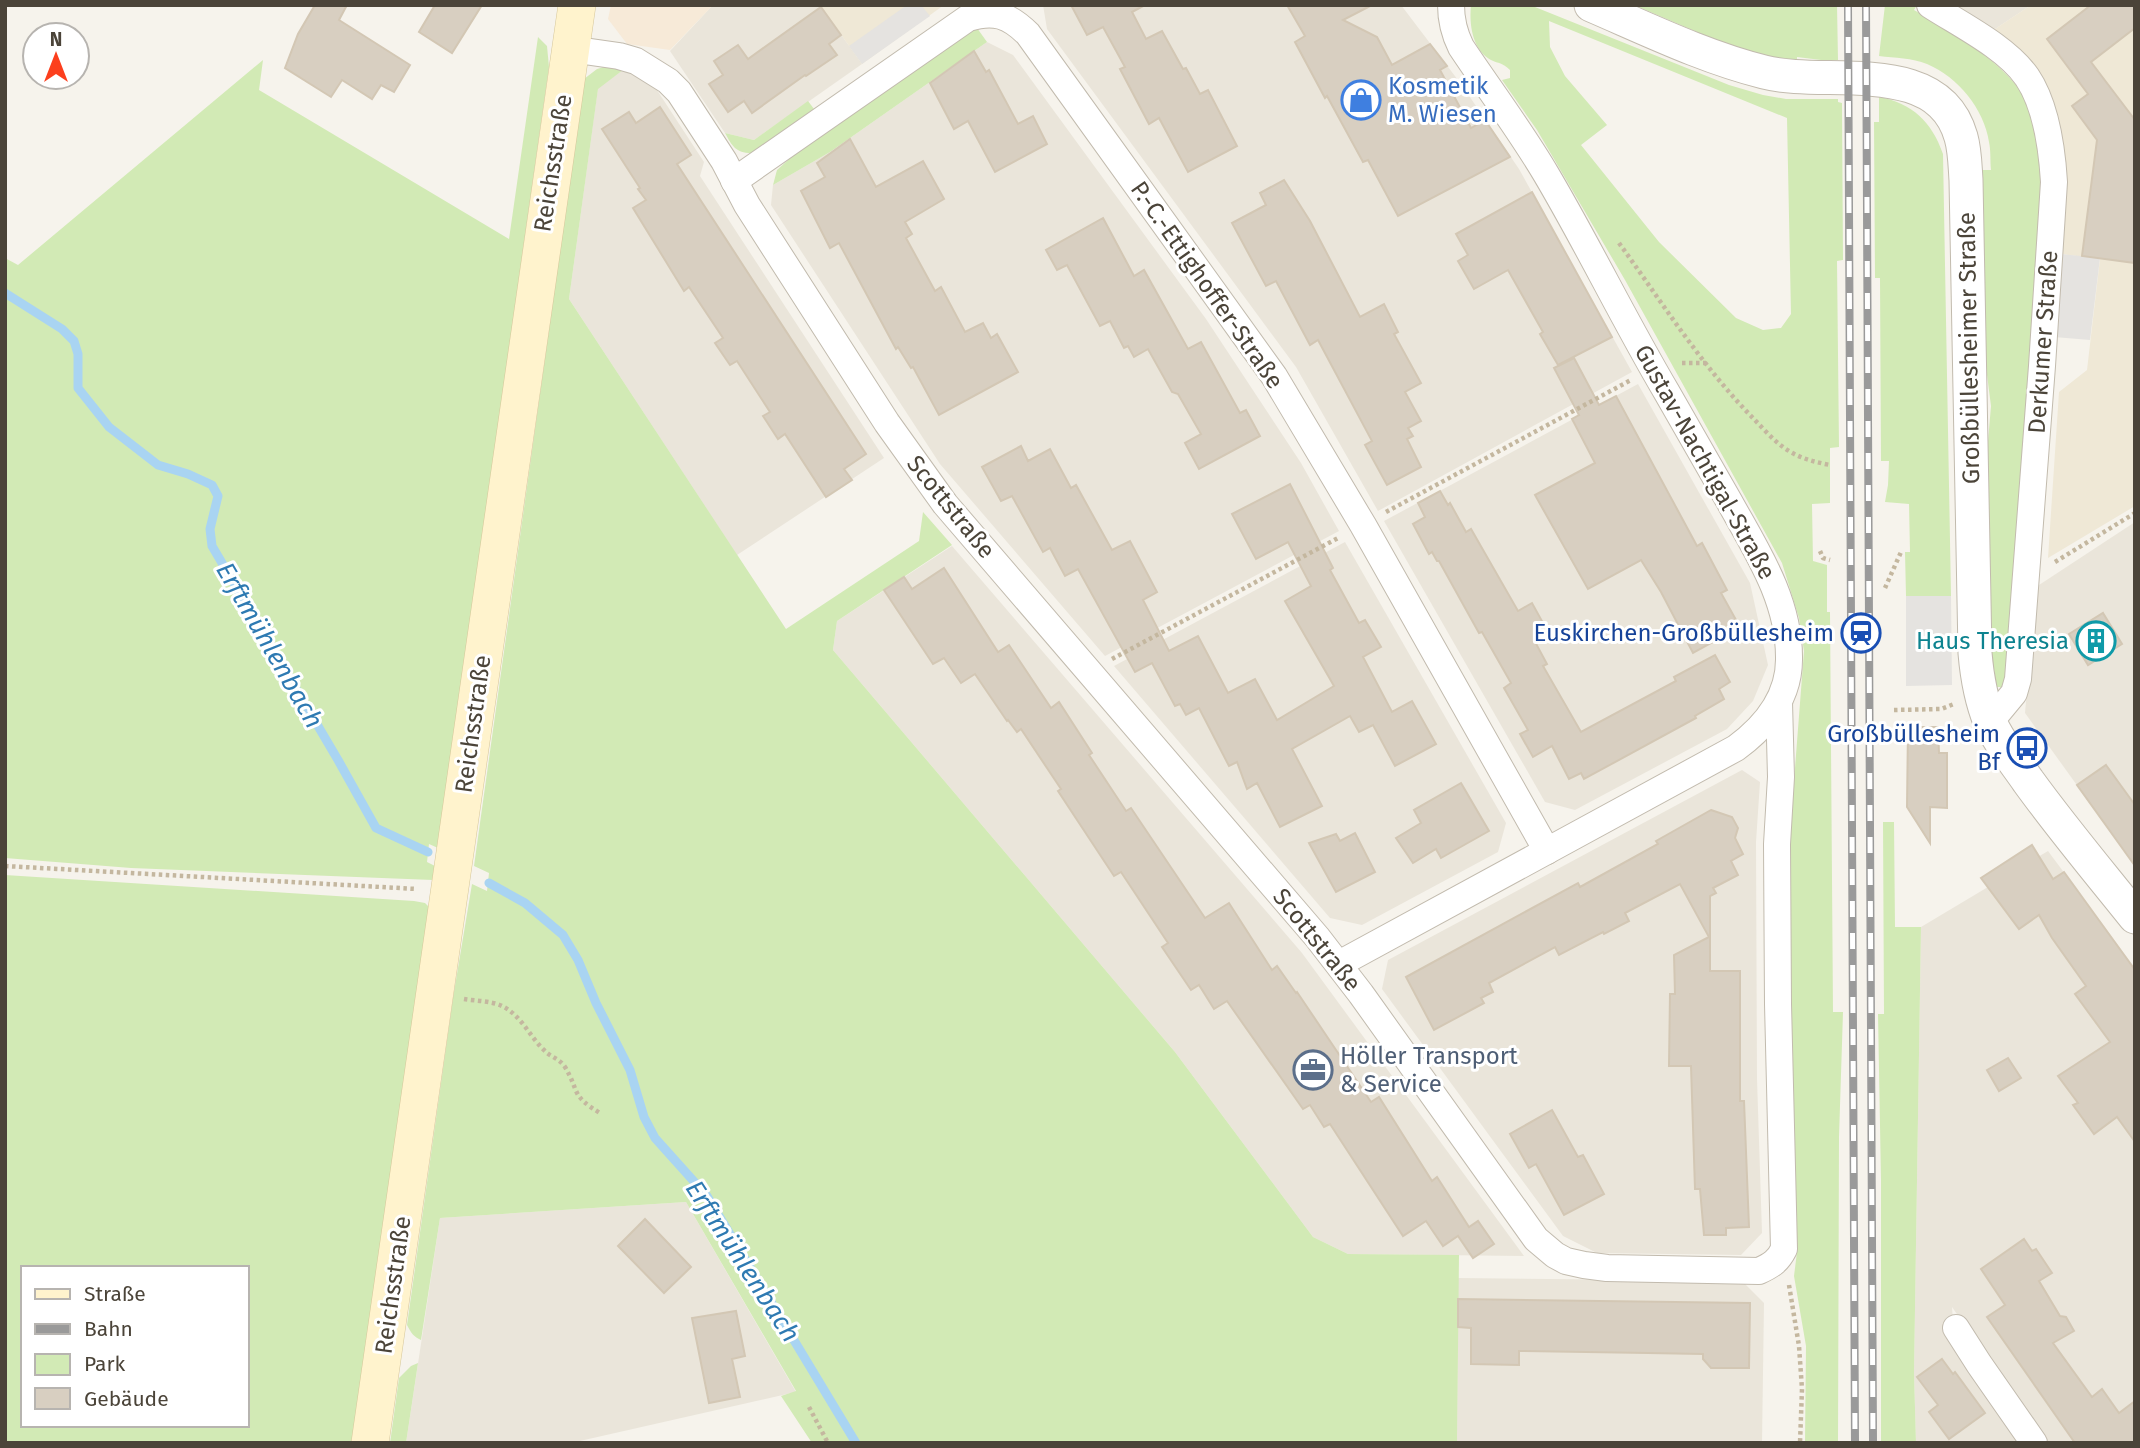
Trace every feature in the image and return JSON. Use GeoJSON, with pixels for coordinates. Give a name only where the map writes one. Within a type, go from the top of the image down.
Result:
{"type":"FeatureCollection","features":[{"type":"Feature","properties":{"kind":"main road","name":"Reichsstraße"},"geometry":{"type":"LineString","coordinates":[[370,1443],[576,5]]}},
{"type":"Feature","properties":{"kind":"street","name":"Gustav-Nachtigal-Straße"},"geometry":{"type":"LineString","coordinates":[[1339,964],[1735,748],[1756,733],[1768,719],[1788,680],[1790,657],[1787,635],[1781,606],[1765,564],[1545,172],[1461,47],[1455,35],[1451,5]]}},
{"type":"Feature","properties":{"kind":"street","name":"Großbüllesheimer Straße"},"geometry":{"type":"LineString","coordinates":[[1591,5],[1712,55],[1765,73],[1797,78],[1883,80],[1910,85],[1937,100],[1956,124],[1964,149],[1966,180],[1976,673],[1986,708],[2004,746],[2034,789],[2135,917]]}},
{"type":"Feature","properties":{"kind":"street","name":"Derkumer Straße"},"geometry":{"type":"LineString","coordinates":[[1930,5],[2004,54],[2026,76],[2034,88],[2050,147],[2053,195],[2018,680],[2014,693],[1986,708]]}},
{"type":"Feature","properties":{"kind":"street","name":"P.-C.-Ettighoffer-Straße"},"geometry":{"type":"LineString","coordinates":[[734,181],[968,18],[989,14],[1011,19],[1028,34],[1259,352],[1373,519],[1547,851]]}},
{"type":"Feature","properties":{"kind":"street","name":"Scottstraße"},"geometry":{"type":"LineString","coordinates":[[570,49],[628,58],[653,70],[679,92],[706,132],[755,217],[918,469],[945,504],[1339,964],[1536,1238],[1566,1261],[1607,1268],[1759,1270],[1772,1265],[1780,1257]]}},
{"type":"Feature","properties":{"kind":"street"},"geometry":{"type":"LineString","coordinates":[[1779,702],[1781,776],[1777,844],[1778,991],[1785,1234],[1784,1249],[1780,1257]]}},
{"type":"Feature","properties":{"kind":"street"},"geometry":{"type":"LineString","coordinates":[[1956,1328],[2034,1443]]}},
{"type":"Feature","properties":{"kind":"path"},"geometry":{"type":"LineString","coordinates":[[1617,240],[1706,363],[1769,435],[1788,450],[1809,461],[1830,465]]}},
{"type":"Feature","properties":{"kind":"path"},"geometry":{"type":"LineString","coordinates":[[1090,672],[1634,379]]}},
{"type":"Feature","properties":{"kind":"path"},"geometry":{"type":"LineString","coordinates":[[2025,578],[2135,513]]}},
{"type":"Feature","properties":{"kind":"path"},"geometry":{"type":"LineString","coordinates":[[1820,551],[1823,558],[1830,560]]}},
{"type":"Feature","properties":{"kind":"path"},"geometry":{"type":"LineString","coordinates":[[1885,588],[1901,552]]}},
{"type":"Feature","properties":{"kind":"path"},"geometry":{"type":"LineString","coordinates":[[1894,710],[1986,708]]}},
{"type":"Feature","properties":{"kind":"path"},"geometry":{"type":"LineString","coordinates":[[5,866],[450,890]]}},
{"type":"Feature","properties":{"kind":"path"},"geometry":{"type":"LineString","coordinates":[[453,998],[502,1006],[517,1017],[545,1053],[559,1059],[583,1103],[600,1113]]}},
{"type":"Feature","properties":{"kind":"path"},"geometry":{"type":"LineString","coordinates":[[1780,1257],[1788,1283],[1799,1346],[1800,1443]]}},
{"type":"Feature","properties":{"kind":"path"},"geometry":{"type":"LineString","coordinates":[[809,1407],[828,1443]]}},
{"type":"Feature","properties":{"kind":"shaded area"},"geometry":{"type":"Polygon","coordinates":[[[611,5],[713,5],[670,50],[627,44],[608,19],[611,5]]]}},
{"type":"Feature","properties":{"kind":"shaded area"},"geometry":{"type":"Polygon","coordinates":[[[713,5],[820,5],[862,64],[754,140],[725,133],[670,51],[713,5]]]}},
{"type":"Feature","properties":{"kind":"shaded area"},"geometry":{"type":"Polygon","coordinates":[[[820,5],[944,5],[862,64],[820,5]]]}},
{"type":"Feature","properties":{"kind":"shaded area"},"geometry":{"type":"Polygon","coordinates":[[[907,5],[921,5],[930,16],[862,64],[849,46],[907,5]]]}},
{"type":"Feature","properties":{"kind":"shaded area"},"geometry":{"type":"Polygon","coordinates":[[[1043,5],[1401,5],[1461,84],[1519,169],[1632,372],[1378,511],[1296,367],[1047,29],[1043,5]]]}},
{"type":"Feature","properties":{"kind":"shaded area"},"geometry":{"type":"Polygon","coordinates":[[[1947,5],[2031,5],[1989,33],[1947,5]]]}},
{"type":"Feature","properties":{"kind":"shaded area"},"geometry":{"type":"Polygon","coordinates":[[[2031,5],[2135,5],[2135,506],[2048,558],[2059,392],[2087,370],[2100,259],[2061,254],[2064,171],[1989,33],[2031,5]]]}},
{"type":"Feature","properties":{"kind":"shaded area"},"geometry":{"type":"Polygon","coordinates":[[[987,42],[1013,55],[1206,319],[1301,463],[1339,531],[1105,656],[940,464],[771,205],[773,185],[830,152],[987,42]]]}},
{"type":"Feature","properties":{"kind":"shaded area"},"geometry":{"type":"Polygon","coordinates":[[[623,70],[631,70],[653,84],[704,162],[700,176],[884,458],[737,555],[569,299],[598,88],[623,70]]]}},
{"type":"Feature","properties":{"kind":"shaded area"},"geometry":{"type":"Polygon","coordinates":[[[2061,254],[2100,258],[2090,340],[2054,337],[2061,254]]]}},
{"type":"Feature","properties":{"kind":"shaded area"},"geometry":{"type":"Polygon","coordinates":[[[1638,384],[1750,583],[1768,665],[1753,701],[1727,729],[1575,810],[1545,802],[1384,521],[1638,384]]]}},
{"type":"Feature","properties":{"kind":"shaded area"},"geometry":{"type":"Polygon","coordinates":[[[2135,522],[2135,866],[2025,713],[2036,587],[2135,522]]]}},
{"type":"Feature","properties":{"kind":"shaded area"},"geometry":{"type":"Polygon","coordinates":[[[1345,542],[1506,823],[1498,852],[1362,925],[1330,918],[1114,666],[1345,542]]]}},
{"type":"Feature","properties":{"kind":"shaded area"},"geometry":{"type":"Polygon","coordinates":[[[952,546],[1302,953],[1524,1256],[1348,1254],[1313,1237],[1175,1052],[833,650],[837,621],[952,546]]]}},
{"type":"Feature","properties":{"kind":"shaded area"},"geometry":{"type":"Polygon","coordinates":[[[1906,596],[1951,596],[1952,685],[1906,686],[1906,596]]]}},
{"type":"Feature","properties":{"kind":"shaded area"},"geometry":{"type":"Polygon","coordinates":[[[1742,770],[1760,782],[1756,842],[1757,1079],[1762,1233],[1741,1255],[1597,1253],[1563,1236],[1382,989],[1388,960],[1742,770]]]}},
{"type":"Feature","properties":{"kind":"shaded area"},"geometry":{"type":"Polygon","coordinates":[[[2048,851],[2135,968],[2135,1443],[2048,1443],[1952,1307],[1955,1349],[2021,1443],[1916,1443],[1914,1373],[1921,927],[2048,851]]]}},
{"type":"Feature","properties":{"kind":"shaded area"},"geometry":{"type":"Polygon","coordinates":[[[686,1202],[796,1392],[571,1443],[406,1443],[440,1218],[686,1202]]]}},
{"type":"Feature","properties":{"kind":"shaded area"},"geometry":{"type":"Polygon","coordinates":[[[1458,1278],[1742,1281],[1764,1303],[1762,1443],[1457,1443],[1458,1278]]]}},
{"type":"Feature","properties":{"kind":"green space"},"geometry":{"type":"Polygon","coordinates":[[[1471,5],[1530,5],[1729,85],[1786,99],[1838,99],[1838,102],[1842,103],[1843,260],[1837,261],[1839,447],[1830,448],[1830,503],[1812,504],[1813,561],[1827,565],[1827,612],[1830,612],[1833,1012],[1843,1012],[1839,1137],[1838,1443],[1805,1443],[1806,1346],[1794,1276],[1797,1252],[1792,1115],[1789,846],[1804,651],[1799,618],[1782,563],[1625,280],[1537,130],[1502,80],[1510,78],[1510,70],[1485,56],[1476,43],[1471,28],[1471,5]],[[1549,21],[1550,47],[1565,76],[1607,125],[1581,145],[1659,242],[1736,318],[1763,330],[1781,328],[1791,314],[1787,118],[1549,21]]]}},
{"type":"Feature","properties":{"kind":"green space"},"geometry":{"type":"Polygon","coordinates":[[[1634,5],[1837,5],[1838,60],[1797,57],[1797,64],[1739,50],[1634,5]]]}},
{"type":"Feature","properties":{"kind":"green space"},"geometry":{"type":"Polygon","coordinates":[[[1885,5],[1917,5],[1914,10],[1995,63],[2020,91],[2028,105],[2038,142],[2043,205],[2005,687],[1995,687],[1991,675],[1986,465],[1991,406],[1983,344],[1981,170],[1991,170],[1990,145],[1982,118],[1975,106],[1949,77],[1921,62],[1879,56],[1885,5]]]}},
{"type":"Feature","properties":{"kind":"green space"},"geometry":{"type":"Polygon","coordinates":[[[977,28],[987,42],[830,152],[773,185],[777,170],[808,142],[977,28]]]}},
{"type":"Feature","properties":{"kind":"green space"},"geometry":{"type":"Polygon","coordinates":[[[538,37],[547,46],[549,67],[438,848],[429,844],[427,862],[435,866],[433,880],[131,868],[5,858],[5,258],[18,265],[263,60],[259,90],[509,239],[538,37]]]}},
{"type":"Feature","properties":{"kind":"green space"},"geometry":{"type":"Polygon","coordinates":[[[607,66],[623,70],[598,89],[569,299],[786,629],[919,541],[923,512],[952,545],[837,621],[833,650],[1175,1052],[1313,1237],[1348,1254],[1459,1255],[1457,1443],[812,1443],[781,1396],[796,1391],[686,1202],[440,1218],[421,1340],[410,1330],[407,1325],[453,998],[472,884],[487,891],[489,873],[474,866],[584,79],[597,69],[607,66]]]}},
{"type":"Feature","properties":{"kind":"green space"},"geometry":{"type":"Polygon","coordinates":[[[1879,97],[1911,109],[1927,123],[1943,154],[1951,596],[1906,596],[1905,552],[1910,552],[1909,504],[1885,502],[1889,461],[1881,461],[1880,278],[1875,278],[1874,122],[1879,122],[1879,97]]]}},
{"type":"Feature","properties":{"kind":"green space"},"geometry":{"type":"Polygon","coordinates":[[[808,101],[814,109],[751,153],[735,148],[725,133],[754,140],[808,101]]]}},
{"type":"Feature","properties":{"kind":"green space"},"geometry":{"type":"Polygon","coordinates":[[[1883,822],[1894,822],[1895,927],[1921,927],[1914,1373],[1916,1443],[1881,1443],[1878,1014],[1884,1014],[1883,822]]]}},
{"type":"Feature","properties":{"kind":"green space"},"geometry":{"type":"Polygon","coordinates":[[[5,875],[414,901],[425,903],[429,907],[352,1443],[5,1443],[5,875]]]}},
{"type":"Feature","properties":{"kind":"green space"},"geometry":{"type":"Polygon","coordinates":[[[418,1363],[406,1443],[390,1443],[399,1378],[418,1363]]]}},
{"type":"Feature","properties":{"kind":"building"},"geometry":{"type":"Polygon","coordinates":[[[315,5],[347,5],[339,20],[410,65],[394,92],[381,85],[372,99],[342,80],[331,97],[285,68],[298,34],[315,5]]]}},
{"type":"Feature","properties":{"kind":"building"},"geometry":{"type":"Polygon","coordinates":[[[435,5],[482,5],[452,53],[419,32],[435,5]]]}},
{"type":"Feature","properties":{"kind":"building"},"geometry":{"type":"Polygon","coordinates":[[[1071,5],[1145,5],[1132,12],[1146,39],[1162,31],[1200,94],[1208,90],[1237,146],[1188,172],[1159,118],[1149,124],[1120,69],[1125,67],[1103,27],[1087,35],[1071,5]]]}},
{"type":"Feature","properties":{"kind":"building"},"geometry":{"type":"Polygon","coordinates":[[[1287,5],[1372,5],[1343,20],[1377,37],[1392,65],[1430,44],[1447,66],[1440,70],[1471,128],[1485,120],[1510,157],[1398,216],[1368,160],[1363,162],[1327,96],[1325,98],[1295,42],[1305,36],[1287,5]]]}},
{"type":"Feature","properties":{"kind":"building"},"geometry":{"type":"Polygon","coordinates":[[[2091,5],[2135,5],[2135,28],[2091,62],[2135,120],[2135,263],[2082,256],[2097,140],[2072,106],[2088,94],[2047,39],[2091,5]]]}},
{"type":"Feature","properties":{"kind":"building"},"geometry":{"type":"Polygon","coordinates":[[[821,7],[841,35],[829,44],[837,55],[752,113],[744,101],[728,112],[709,84],[723,75],[714,61],[738,45],[748,59],[821,7]]]}},
{"type":"Feature","properties":{"kind":"building"},"geometry":{"type":"Polygon","coordinates":[[[974,51],[986,72],[989,70],[1018,124],[1033,116],[1047,144],[995,172],[968,121],[954,129],[930,83],[974,51]]]}},
{"type":"Feature","properties":{"kind":"building"},"geometry":{"type":"Polygon","coordinates":[[[660,107],[691,155],[677,164],[866,454],[844,469],[852,480],[826,497],[785,434],[778,439],[763,416],[770,412],[737,361],[730,365],[715,343],[723,338],[689,287],[684,291],[633,208],[646,200],[602,129],[629,112],[636,123],[660,107]]]}},
{"type":"Feature","properties":{"kind":"building"},"geometry":{"type":"Polygon","coordinates":[[[850,139],[876,187],[923,161],[944,199],[905,222],[912,234],[906,238],[935,291],[941,287],[965,332],[983,323],[991,338],[997,334],[1018,372],[939,415],[913,367],[911,368],[898,347],[896,349],[839,243],[830,248],[801,191],[825,177],[817,163],[850,139]]]}},
{"type":"Feature","properties":{"kind":"building"},"geometry":{"type":"Polygon","coordinates":[[[1284,180],[1310,221],[1360,317],[1384,304],[1398,332],[1394,334],[1421,383],[1405,392],[1421,421],[1408,428],[1413,436],[1407,439],[1421,467],[1387,485],[1365,445],[1372,441],[1318,340],[1310,345],[1276,281],[1266,286],[1232,223],[1266,205],[1260,193],[1284,180]]]}},
{"type":"Feature","properties":{"kind":"building"},"geometry":{"type":"Polygon","coordinates":[[[1532,192],[1612,337],[1558,365],[1508,270],[1474,289],[1458,261],[1468,255],[1456,234],[1532,192]]]}},
{"type":"Feature","properties":{"kind":"building"},"geometry":{"type":"Polygon","coordinates":[[[1103,218],[1134,276],[1144,270],[1188,349],[1201,342],[1240,413],[1246,410],[1260,436],[1199,469],[1185,443],[1201,434],[1178,394],[1172,392],[1148,349],[1134,357],[1128,346],[1124,348],[1110,321],[1100,326],[1067,265],[1057,270],[1046,250],[1103,218]]]}},
{"type":"Feature","properties":{"kind":"building"},"geometry":{"type":"Polygon","coordinates":[[[1574,358],[1599,405],[1616,396],[1697,546],[1702,543],[1727,590],[1721,593],[1740,627],[1693,653],[1641,560],[1588,589],[1535,495],[1595,463],[1572,419],[1579,415],[1554,368],[1574,358]]]}},
{"type":"Feature","properties":{"kind":"building"},"geometry":{"type":"Polygon","coordinates":[[[1021,446],[1028,461],[1050,449],[1071,488],[1076,485],[1112,550],[1130,541],[1157,592],[1143,600],[1169,651],[1198,636],[1228,693],[1255,679],[1277,720],[1334,686],[1285,601],[1311,586],[1288,542],[1256,559],[1232,514],[1290,484],[1333,568],[1330,570],[1359,623],[1365,620],[1381,647],[1363,657],[1392,712],[1412,701],[1436,744],[1395,766],[1373,725],[1359,732],[1350,716],[1292,749],[1322,806],[1280,827],[1257,783],[1247,789],[1237,762],[1229,766],[1199,708],[1186,715],[1180,704],[1175,706],[1152,663],[1135,672],[1078,569],[1065,576],[1050,548],[1043,552],[1012,496],[1001,501],[982,467],[1021,446]]]}},
{"type":"Feature","properties":{"kind":"building"},"geometry":{"type":"Polygon","coordinates":[[[1440,491],[1466,532],[1471,529],[1518,611],[1532,603],[1548,632],[1534,640],[1547,664],[1543,666],[1581,732],[1676,681],[1674,677],[1715,655],[1730,682],[1719,689],[1724,699],[1695,716],[1696,718],[1584,779],[1581,773],[1569,779],[1552,746],[1533,757],[1520,734],[1528,730],[1504,688],[1511,683],[1482,632],[1479,633],[1439,561],[1432,552],[1429,554],[1413,524],[1425,517],[1418,503],[1440,491]]]}},
{"type":"Feature","properties":{"kind":"building"},"geometry":{"type":"Polygon","coordinates":[[[944,568],[998,652],[1009,645],[1051,708],[1059,702],[1092,753],[1089,755],[1126,811],[1131,808],[1205,918],[1229,903],[1272,970],[1277,966],[1297,992],[1371,1102],[1379,1097],[1432,1181],[1437,1177],[1469,1227],[1478,1221],[1494,1244],[1473,1258],[1458,1236],[1443,1246],[1426,1221],[1403,1236],[1330,1124],[1324,1127],[1310,1105],[1303,1109],[1227,1001],[1214,1009],[1199,985],[1191,990],[1162,947],[1168,943],[1121,872],[1114,876],[1021,729],[1017,732],[1007,721],[975,674],[961,683],[944,658],[933,664],[884,590],[904,577],[912,589],[944,568]]]}},
{"type":"Feature","properties":{"kind":"building","name":"Haus Theresia"},"geometry":{"type":"Polygon","coordinates":[[[2103,613],[2122,644],[2088,665],[2069,634],[2103,613]]]}},
{"type":"Feature","properties":{"kind":"building"},"geometry":{"type":"Polygon","coordinates":[[[1908,727],[1938,727],[1939,753],[1947,753],[1947,808],[1930,807],[1930,843],[1907,807],[1908,727]]]}},
{"type":"Feature","properties":{"kind":"building"},"geometry":{"type":"Polygon","coordinates":[[[2106,765],[2135,805],[2135,866],[2077,785],[2106,765]]]}},
{"type":"Feature","properties":{"kind":"building"},"geometry":{"type":"Polygon","coordinates":[[[1461,783],[1489,831],[1441,858],[1436,849],[1413,863],[1396,838],[1421,823],[1414,810],[1461,783]]]}},
{"type":"Feature","properties":{"kind":"building"},"geometry":{"type":"Polygon","coordinates":[[[1711,810],[1732,817],[1738,828],[1735,838],[1743,854],[1731,861],[1738,875],[1713,888],[1716,893],[1710,896],[1710,971],[1740,971],[1740,1101],[1744,1101],[1749,1227],[1726,1228],[1726,1235],[1704,1235],[1700,1189],[1695,1189],[1691,1066],[1669,1066],[1670,994],[1675,994],[1674,955],[1709,937],[1680,884],[1625,913],[1629,921],[1604,934],[1603,932],[1559,955],[1555,947],[1489,983],[1493,992],[1481,998],[1484,1003],[1434,1030],[1406,977],[1578,883],[1580,887],[1658,844],[1656,841],[1711,810]]]}},
{"type":"Feature","properties":{"kind":"building"},"geometry":{"type":"Polygon","coordinates":[[[1355,833],[1375,872],[1336,892],[1309,843],[1336,834],[1340,841],[1355,833]]]}},
{"type":"Feature","properties":{"kind":"building"},"geometry":{"type":"Polygon","coordinates":[[[2032,845],[2053,879],[2064,872],[2135,970],[2135,1142],[2117,1117],[2094,1134],[2073,1105],[2078,1103],[2058,1076],[2110,1042],[2075,994],[2086,986],[2039,915],[2019,929],[1981,878],[2032,845]]]}},
{"type":"Feature","properties":{"kind":"building"},"geometry":{"type":"Polygon","coordinates":[[[2008,1058],[2021,1078],[1999,1091],[1987,1070],[2008,1058]]]}},
{"type":"Feature","properties":{"kind":"building"},"geometry":{"type":"Polygon","coordinates":[[[1552,1110],[1578,1157],[1583,1155],[1604,1194],[1564,1215],[1536,1164],[1529,1168],[1510,1134],[1552,1110]]]}},
{"type":"Feature","properties":{"kind":"building"},"geometry":{"type":"Polygon","coordinates":[[[645,1219],[691,1267],[664,1293],[618,1246],[645,1219]]]}},
{"type":"Feature","properties":{"kind":"building"},"geometry":{"type":"Polygon","coordinates":[[[2024,1239],[2032,1251],[2036,1249],[2052,1273],[2039,1281],[2060,1316],[2066,1317],[2074,1331],[2053,1343],[2092,1397],[2102,1389],[2119,1413],[2135,1401],[2135,1443],[2075,1443],[1987,1317],[2005,1305],[1981,1269],[2024,1239]]]}},
{"type":"Feature","properties":{"kind":"building"},"geometry":{"type":"Polygon","coordinates":[[[1458,1299],[1750,1303],[1749,1368],[1711,1368],[1703,1359],[1703,1354],[1519,1351],[1519,1365],[1471,1364],[1471,1328],[1458,1327],[1458,1299]]]}},
{"type":"Feature","properties":{"kind":"building"},"geometry":{"type":"Polygon","coordinates":[[[736,1311],[745,1356],[732,1359],[740,1397],[709,1403],[692,1318],[736,1311]]]}},
{"type":"Feature","properties":{"kind":"building"},"geometry":{"type":"Polygon","coordinates":[[[1942,1359],[1985,1413],[1949,1439],[1929,1412],[1938,1405],[1917,1377],[1942,1359]]]}},
{"type":"Feature","properties":{"kind":"waterway","name":"Erftmühlenbach"},"geometry":{"type":"LineString","coordinates":[[5,293],[62,329],[74,341],[78,354],[78,388],[109,427],[158,465],[212,485],[218,496],[210,529],[212,546],[376,828],[428,852]]}},
{"type":"Feature","properties":{"kind":"waterway","name":"Erftmühlenbach"},"geometry":{"type":"LineString","coordinates":[[489,883],[525,903],[563,935],[578,960],[596,1003],[630,1070],[644,1117],[655,1138],[707,1196],[856,1443]]}},
{"type":"Feature","properties":{"kind":"railway"},"geometry":{"type":"LineString","coordinates":[[1848,5],[1855,1443]]}},
{"type":"Feature","properties":{"kind":"railway"},"geometry":{"type":"LineString","coordinates":[[1866,5],[1873,1443]]}},
{"type":"Feature","properties":{"kind":"place","name":"Kosmetik M. Wiesen"},"geometry":{"type":"Point","coordinates":[1361,100]}},
{"type":"Feature","properties":{"kind":"place","name":"Euskirchen-Großbüllesheim"},"geometry":{"type":"Point","coordinates":[1861,633]}},
{"type":"Feature","properties":{"kind":"place","name":"Haus Theresia"},"geometry":{"type":"Point","coordinates":[2096,641]}},
{"type":"Feature","properties":{"kind":"place","name":"Großbüllesheim Bf"},"geometry":{"type":"Point","coordinates":[2027,748]}},
{"type":"Feature","properties":{"kind":"place","name":"Höller Transport & Service"},"geometry":{"type":"Point","coordinates":[1313,1070]}}]}
